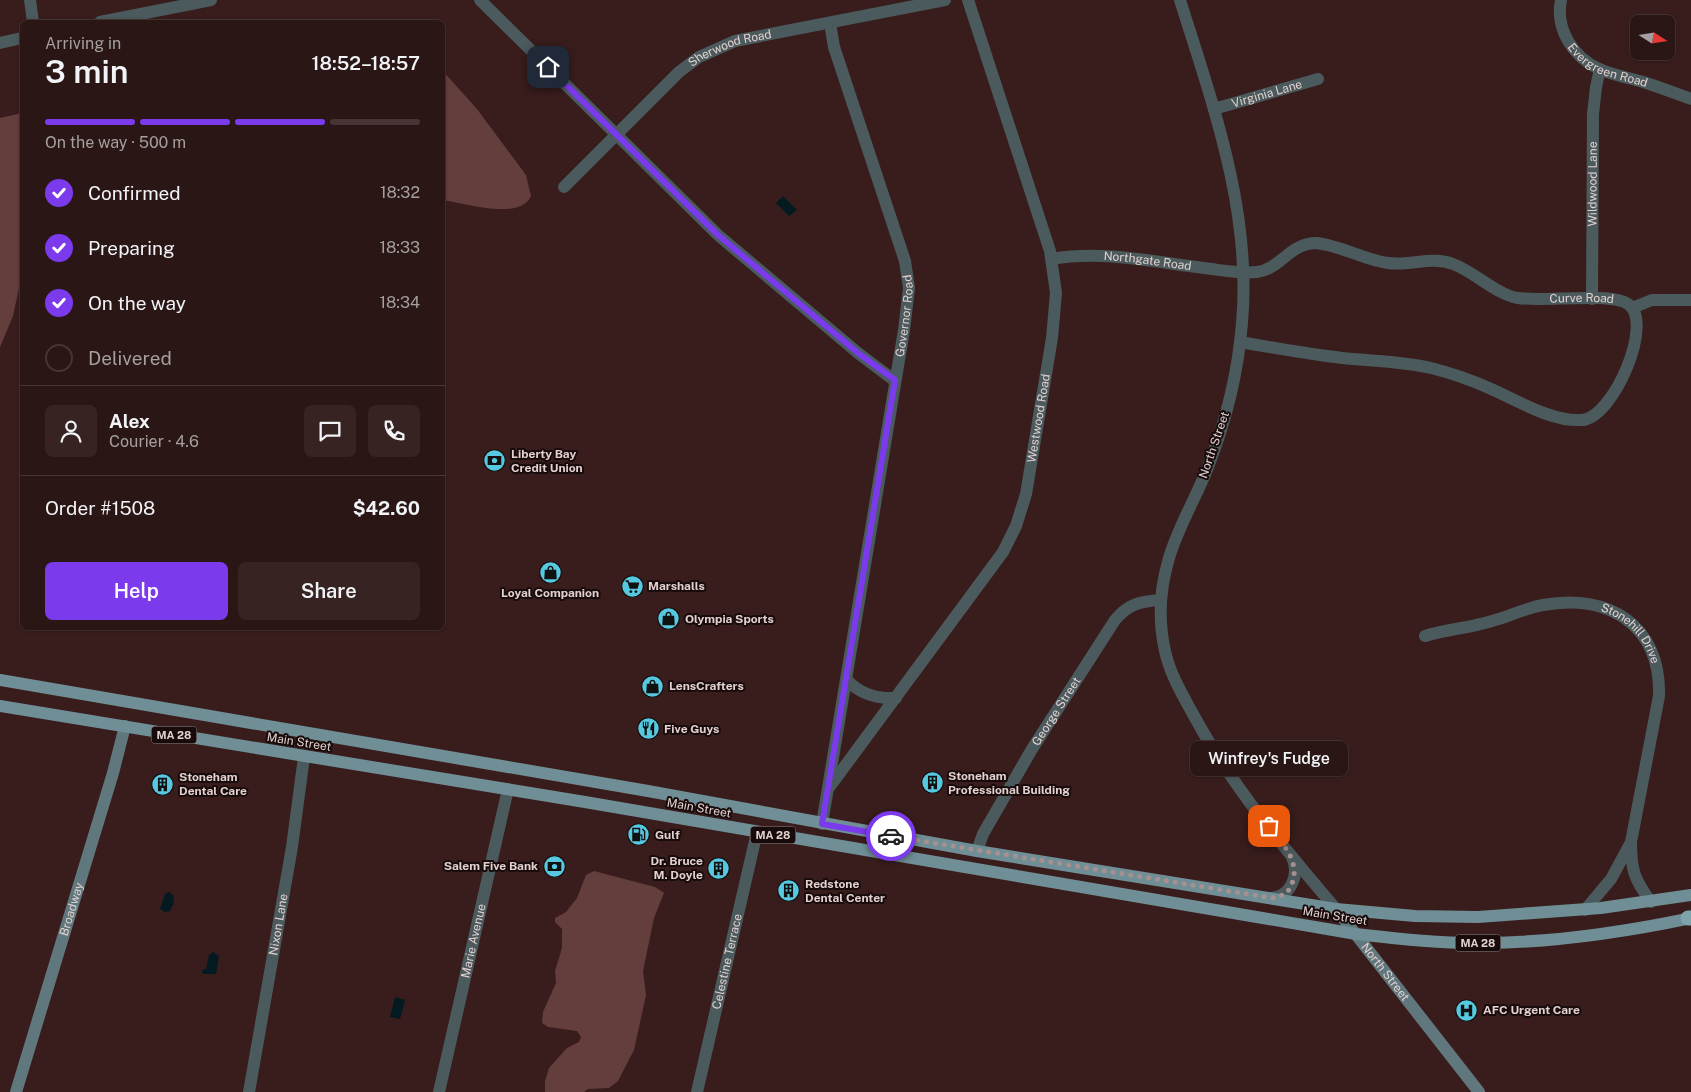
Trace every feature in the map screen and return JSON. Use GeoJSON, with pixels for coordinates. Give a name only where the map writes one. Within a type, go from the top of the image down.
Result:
{"type":"FeatureCollection","features":[{"type":"Feature","properties":{"kind":"main road","name":"Main Street"},"geometry":{"type":"LineString","coordinates":[[0,680],[648,791],[977,852],[1336,910],[1415,916],[1478,917],[1585,910],[1691,895]]}},
{"type":"Feature","properties":{"kind":"main road","name":"Main Street"},"geometry":{"type":"LineString","coordinates":[[0,706],[508,789],[1356,934],[1430,942],[1488,943],[1561,939],[1690,918]]}},
{"type":"Feature","properties":{"kind":"main road","name":"Broadway"},"geometry":{"type":"LineString","coordinates":[[16,1092],[113,773],[124,726]]}},
{"type":"Feature","properties":{"kind":"main road","name":"North Street"},"geometry":{"type":"LineString","coordinates":[[1336,910],[1479,1092]]}},
{"type":"Feature","properties":{"kind":"street"},"geometry":{"type":"LineString","coordinates":[[30,0],[33,20]]}},
{"type":"Feature","properties":{"kind":"street"},"geometry":{"type":"LineString","coordinates":[[110,20],[211,0]]}},
{"type":"Feature","properties":{"kind":"street"},"geometry":{"type":"LineString","coordinates":[[480,0],[750,263],[858,353],[895,380]]}},
{"type":"Feature","properties":{"kind":"street","name":"Sherwood Road"},"geometry":{"type":"LineString","coordinates":[[564,187],[679,72],[704,54],[735,41],[945,0]]}},
{"type":"Feature","properties":{"kind":"street","name":"Westwood Road"},"geometry":{"type":"LineString","coordinates":[[828,788],[1002,552],[1021,511],[1055,315],[1056,284],[1052,258],[968,0]]}},
{"type":"Feature","properties":{"kind":"street","name":"North Street"},"geometry":{"type":"LineString","coordinates":[[1180,0],[1214,109],[1236,201],[1244,273],[1240,342],[1235,377],[1222,428],[1170,556],[1161,600],[1165,652],[1172,674],[1184,699],[1222,764],[1291,855],[1336,910]]}},
{"type":"Feature","properties":{"kind":"street","name":"Evergreen Road"},"geometry":{"type":"LineString","coordinates":[[1561,0],[1561,22],[1569,41],[1578,55],[1600,70],[1691,98]]}},
{"type":"Feature","properties":{"kind":"street","name":"Governor Road"},"geometry":{"type":"LineString","coordinates":[[822,824],[908,306],[907,270],[834,47],[830,23]]}},
{"type":"Feature","properties":{"kind":"street"},"geometry":{"type":"LineString","coordinates":[[0,43],[20,38]]}},
{"type":"Feature","properties":{"kind":"street","name":"Wildwood Lane"},"geometry":{"type":"LineString","coordinates":[[1592,299],[1593,114],[1600,70]]}},
{"type":"Feature","properties":{"kind":"street","name":"Virginia Lane"},"geometry":{"type":"LineString","coordinates":[[1214,109],[1318,79]]}},
{"type":"Feature","properties":{"kind":"street","name":"Curve Road"},"geometry":{"type":"LineString","coordinates":[[1240,342],[1429,368],[1463,378],[1554,415],[1582,420],[1602,410],[1620,381],[1634,345],[1636,318],[1632,308],[1624,302],[1592,299],[1515,298],[1471,272],[1449,262],[1434,260],[1390,264],[1318,243],[1298,247],[1266,270],[1244,273]]}},
{"type":"Feature","properties":{"kind":"street","name":"Northgate Road"},"geometry":{"type":"LineString","coordinates":[[1052,258],[1072,255],[1112,257],[1244,273]]}},
{"type":"Feature","properties":{"kind":"street"},"geometry":{"type":"LineString","coordinates":[[1632,308],[1652,300],[1691,300]]}},
{"type":"Feature","properties":{"kind":"street","name":"George Street"},"geometry":{"type":"LineString","coordinates":[[977,852],[983,834],[1032,749],[1115,620],[1131,605],[1161,600]]}},
{"type":"Feature","properties":{"kind":"street","name":"Stonehill Drive"},"geometry":{"type":"LineString","coordinates":[[1425,636],[1458,627],[1492,621],[1532,608],[1568,602],[1589,603],[1605,607],[1622,616],[1636,627],[1645,638],[1655,658],[1659,690],[1631,842],[1633,873],[1638,884],[1651,902]]}},
{"type":"Feature","properties":{"kind":"street"},"geometry":{"type":"LineString","coordinates":[[847,680],[864,693],[885,698],[896,698]]}},
{"type":"Feature","properties":{"kind":"street","name":"Nixon Lane"},"geometry":{"type":"LineString","coordinates":[[249,1092],[292,847],[304,757]]}},
{"type":"Feature","properties":{"kind":"street","name":"Marie Avenue"},"geometry":{"type":"LineString","coordinates":[[439,1092],[508,789]]}},
{"type":"Feature","properties":{"kind":"street","name":"Celestine Terrace"},"geometry":{"type":"LineString","coordinates":[[697,1092],[757,832]]}},
{"type":"Feature","properties":{"kind":"street","name":"Stonehill Drive"},"geometry":{"type":"LineString","coordinates":[[1585,910],[1610,879],[1631,842]]}},
{"type":"Feature","properties":{"kind":"street"},"geometry":{"type":"LineString","coordinates":[[1259,898],[1277,898],[1289,889],[1294,874],[1294,863],[1291,855]]}},
{"type":"Feature","properties":{"kind":"shaded area"},"geometry":{"type":"Polygon","coordinates":[[[445,73],[477,109],[526,175],[531,196],[525,203],[516,208],[477,207],[445,200],[445,73]]]}},
{"type":"Feature","properties":{"kind":"shaded area"},"geometry":{"type":"Polygon","coordinates":[[[20,113],[20,283],[13,316],[0,347],[0,118],[20,113]]]}},
{"type":"Feature","properties":{"kind":"shaded area"},"geometry":{"type":"Polygon","coordinates":[[[594,871],[655,887],[664,893],[654,918],[643,971],[646,995],[634,1050],[618,1081],[609,1088],[588,1089],[584,1092],[545,1092],[545,1081],[549,1068],[567,1048],[579,1042],[581,1037],[577,1031],[548,1027],[542,1023],[543,1012],[556,983],[555,971],[562,948],[562,929],[555,922],[555,918],[566,912],[577,898],[586,875],[594,871]]]}},
{"type":"Feature","properties":{"kind":"water"},"geometry":{"type":"Polygon","coordinates":[[[783,196],[797,210],[789,216],[776,203],[783,196]]]}},
{"type":"Feature","properties":{"kind":"water"},"geometry":{"type":"Polygon","coordinates":[[[169,892],[174,896],[173,905],[170,911],[165,912],[160,909],[165,894],[169,892]]]}},
{"type":"Feature","properties":{"kind":"water"},"geometry":{"type":"Polygon","coordinates":[[[213,952],[219,956],[216,974],[203,974],[202,970],[206,969],[209,955],[213,952]]]}},
{"type":"Feature","properties":{"kind":"water"},"geometry":{"type":"Polygon","coordinates":[[[395,997],[405,1000],[400,1019],[390,1017],[395,997]]]}},
{"type":"Feature","properties":{"kind":"way so far"},"geometry":{"type":"LineString","coordinates":[[891,836],[1240,895],[1277,898],[1286,894],[1294,879],[1295,869],[1291,855],[1269,826]]}},
{"type":"Feature","properties":{"kind":"place","name":"Liberty Bay Credit Union"},"geometry":{"type":"Point","coordinates":[495,461]}},
{"type":"Feature","properties":{"kind":"place","name":"Loyal Companion"},"geometry":{"type":"Point","coordinates":[550,572]}},
{"type":"Feature","properties":{"kind":"place","name":"Marshalls"},"geometry":{"type":"Point","coordinates":[632,586]}},
{"type":"Feature","properties":{"kind":"place","name":"Olympia Sports"},"geometry":{"type":"Point","coordinates":[669,619]}},
{"type":"Feature","properties":{"kind":"place","name":"LensCrafters"},"geometry":{"type":"Point","coordinates":[653,686]}},
{"type":"Feature","properties":{"kind":"place","name":"Five Guys"},"geometry":{"type":"Point","coordinates":[648,729]}},
{"type":"Feature","properties":{"kind":"place","name":"Stoneham Professional Building"},"geometry":{"type":"Point","coordinates":[932,783]}},
{"type":"Feature","properties":{"kind":"place","name":"Stoneham Dental Care"},"geometry":{"type":"Point","coordinates":[163,784]}},
{"type":"Feature","properties":{"kind":"place","name":"Winfrey's Fudge"},"geometry":{"type":"Point","coordinates":[1269,826]}},
{"type":"Feature","properties":{"kind":"place","name":"Gulf"},"geometry":{"type":"Point","coordinates":[639,835]}},
{"type":"Feature","properties":{"kind":"place","name":"Salem Five Bank"},"geometry":{"type":"Point","coordinates":[554,866]}},
{"type":"Feature","properties":{"kind":"place","name":"Dr. Bruce M. Doyle"},"geometry":{"type":"Point","coordinates":[719,868]}},
{"type":"Feature","properties":{"kind":"place","name":"Redstone Dental Center"},"geometry":{"type":"Point","coordinates":[789,891]}},
{"type":"Feature","properties":{"kind":"place","name":"AFC Urgent Care"},"geometry":{"type":"Point","coordinates":[1467,1010]}},
{"type":"Feature","properties":{"kind":"route"},"geometry":{"type":"LineString","coordinates":[[548,67],[718,235],[858,353],[895,380],[822,824],[891,836]]}}]}
